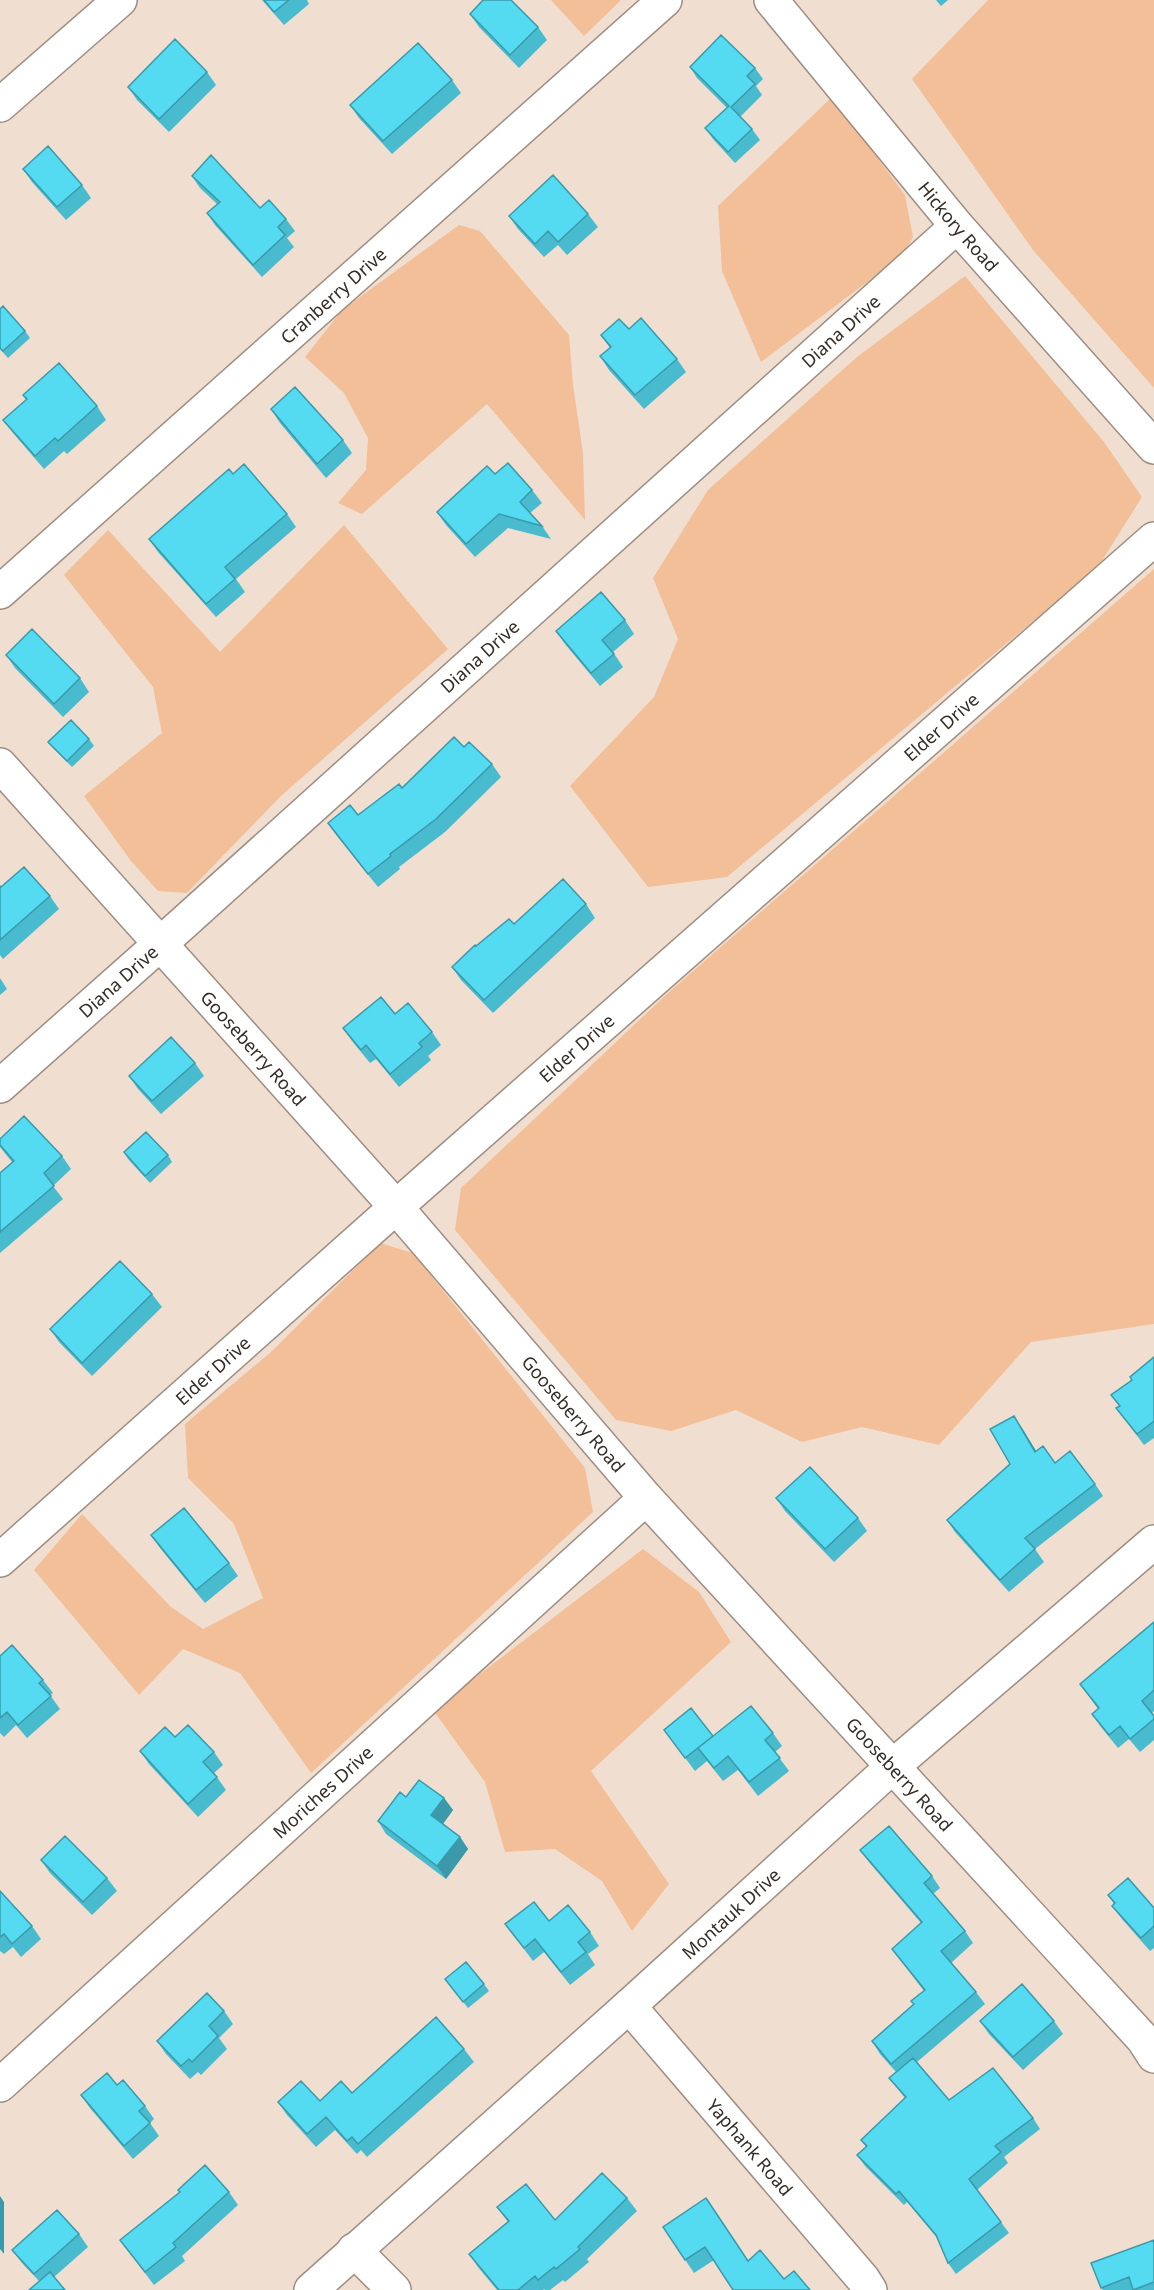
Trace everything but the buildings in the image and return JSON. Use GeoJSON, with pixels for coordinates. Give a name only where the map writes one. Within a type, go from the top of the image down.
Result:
{"type":"FeatureCollection","features":[{"type":"Feature","properties":{"kind":"street"},"geometry":{"type":"LineString","coordinates":[[0,105],[120,0]]}},
{"type":"Feature","properties":{"kind":"street","name":"Cranberry Drive"},"geometry":{"type":"LineString","coordinates":[[0,592],[665,0]]}},
{"type":"Feature","properties":{"kind":"street","name":"Hickory Road"},"geometry":{"type":"LineString","coordinates":[[771,0],[957,226],[1154,447]]}},
{"type":"Feature","properties":{"kind":"street","name":"Diana Drive"},"geometry":{"type":"LineString","coordinates":[[0,1086],[957,226]]}},
{"type":"Feature","properties":{"kind":"street","name":"Elder Drive"},"geometry":{"type":"LineString","coordinates":[[0,1560],[396,1207],[1154,539]]}},
{"type":"Feature","properties":{"kind":"street","name":"Gooseberry Road"},"geometry":{"type":"LineString","coordinates":[[0,765],[396,1207],[646,1498],[891,1767],[1150,2042]]}},
{"type":"Feature","properties":{"kind":"street","name":"Moriches Drive"},"geometry":{"type":"LineString","coordinates":[[0,2085],[646,1498]]}},
{"type":"Feature","properties":{"kind":"street","name":"Montauk Drive"},"geometry":{"type":"LineString","coordinates":[[311,2290],[629,2006],[891,1767],[1154,1542]]}},
{"type":"Feature","properties":{"kind":"street","name":"Yaphank Road"},"geometry":{"type":"LineString","coordinates":[[629,2006],[870,2290]]}},
{"type":"Feature","properties":{"kind":"street"},"geometry":{"type":"LineString","coordinates":[[354,2250],[394,2290]]}},
{"type":"Feature","properties":{"kind":"shaded area"},"geometry":{"type":"Polygon","coordinates":[[[551,0],[621,0],[584,36],[551,0]]]}},
{"type":"Feature","properties":{"kind":"shaded area"},"geometry":{"type":"Polygon","coordinates":[[[988,0],[1154,0],[1154,388],[1033,250],[912,79],[988,0]]]}},
{"type":"Feature","properties":{"kind":"shaded area"},"geometry":{"type":"Polygon","coordinates":[[[832,97],[905,195],[913,237],[903,255],[761,362],[722,271],[718,206],[832,97]]]}},
{"type":"Feature","properties":{"kind":"shaded area"},"geometry":{"type":"Polygon","coordinates":[[[459,225],[480,231],[569,335],[573,385],[583,453],[585,520],[487,404],[362,514],[338,503],[366,470],[368,438],[344,393],[305,357],[342,310],[459,225]]]}},
{"type":"Feature","properties":{"kind":"shaded area"},"geometry":{"type":"Polygon","coordinates":[[[965,276],[1104,442],[1142,497],[1098,567],[727,877],[648,887],[570,786],[654,697],[678,639],[653,578],[708,490],[857,357],[965,276]]]}},
{"type":"Feature","properties":{"kind":"shaded area"},"geometry":{"type":"Polygon","coordinates":[[[344,525],[448,649],[281,796],[187,893],[158,891],[131,861],[84,796],[162,733],[153,687],[64,575],[108,530],[220,652],[344,525]]]}},
{"type":"Feature","properties":{"kind":"shaded area"},"geometry":{"type":"Polygon","coordinates":[[[1154,569],[1154,1324],[1031,1342],[939,1445],[862,1427],[802,1442],[736,1410],[671,1431],[616,1420],[455,1230],[461,1188],[668,993],[1154,569]]]}},
{"type":"Feature","properties":{"kind":"shaded area"},"geometry":{"type":"Polygon","coordinates":[[[380,1243],[413,1253],[585,1468],[593,1512],[311,1773],[240,1673],[183,1649],[139,1695],[34,1570],[82,1514],[171,1607],[203,1629],[263,1598],[234,1524],[188,1478],[185,1424],[271,1352],[380,1243]]]}},
{"type":"Feature","properties":{"kind":"shaded area"},"geometry":{"type":"Polygon","coordinates":[[[643,1549],[699,1592],[731,1642],[591,1771],[669,1884],[632,1931],[602,1881],[555,1849],[505,1852],[485,1782],[433,1710],[643,1549]]]}}]}
